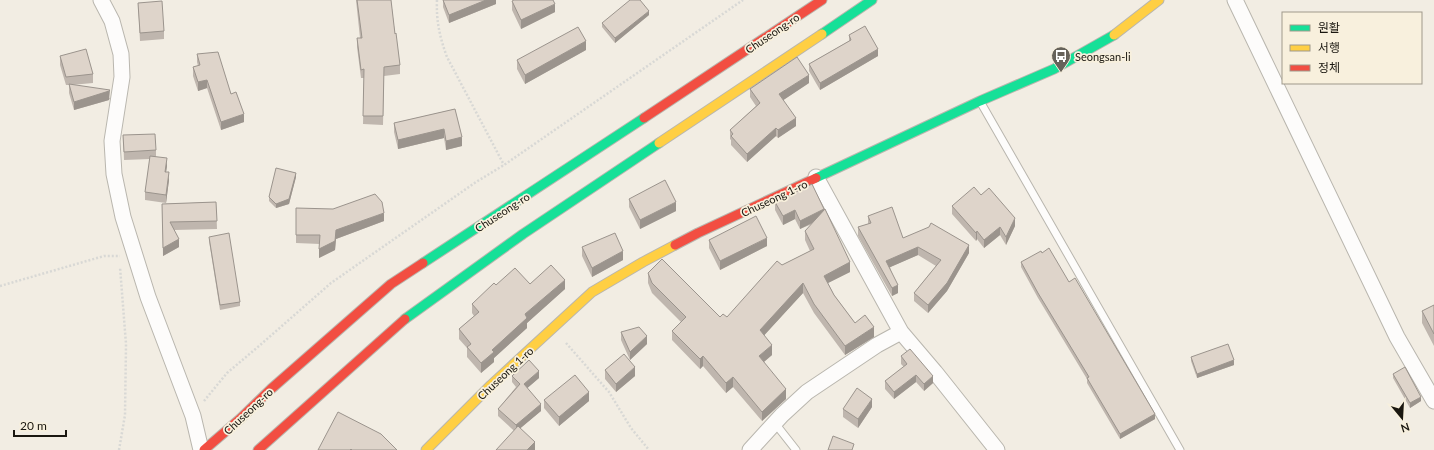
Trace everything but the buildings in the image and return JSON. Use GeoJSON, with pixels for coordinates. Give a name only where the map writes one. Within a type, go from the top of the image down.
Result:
{"type":"FeatureCollection","features":[{"type":"Feature","properties":{"kind":"main road","name":"Chuseong-ro"},"geometry":{"type":"LineString","coordinates":[[203,450],[240,420],[271,389],[391,284],[822,0]]}},
{"type":"Feature","properties":{"kind":"main road"},"geometry":{"type":"LineString","coordinates":[[258,450],[292,418],[411,314],[523,234],[872,0]]}},
{"type":"Feature","properties":{"kind":"main road","name":"Chuseong 1-ro"},"geometry":{"type":"LineString","coordinates":[[426,450],[491,385],[592,292],[698,233],[980,101],[1054,69],[1113,36],[1160,0]]}},
{"type":"Feature","properties":{"kind":"street"},"geometry":{"type":"LineString","coordinates":[[101,0],[112,21],[121,54],[123,73],[112,142],[114,174],[123,217],[148,297],[193,416],[203,450]]}},
{"type":"Feature","properties":{"kind":"street"},"geometry":{"type":"LineString","coordinates":[[1235,0],[1397,337],[1434,400]]}},
{"type":"Feature","properties":{"kind":"street"},"geometry":{"type":"LineString","coordinates":[[816,178],[901,332],[997,450]]}},
{"type":"Feature","properties":{"kind":"street"},"geometry":{"type":"LineString","coordinates":[[750,450],[774,422],[807,392],[877,345],[901,332]]}},
{"type":"Feature","properties":{"kind":"lane"},"geometry":{"type":"LineString","coordinates":[[980,101],[1180,450]]}},
{"type":"Feature","properties":{"kind":"lane"},"geometry":{"type":"LineString","coordinates":[[774,422],[796,450]]}},
{"type":"Feature","properties":{"kind":"path"},"geometry":{"type":"LineString","coordinates":[[437,0],[437,24],[447,57],[504,165]]}},
{"type":"Feature","properties":{"kind":"path"},"geometry":{"type":"LineString","coordinates":[[193,416],[227,373],[331,283],[743,0]]}},
{"type":"Feature","properties":{"kind":"path"},"geometry":{"type":"LineString","coordinates":[[0,286],[104,256],[122,256],[120,267],[126,351],[125,415],[119,450]]}},
{"type":"Feature","properties":{"kind":"path"},"geometry":{"type":"LineString","coordinates":[[553,329],[609,392],[631,428],[649,450]]}},
{"type":"Feature","properties":{"kind":"traffic: fast"},"geometry":{"type":"LineString","coordinates":[[822,34],[872,0]]}},
{"type":"Feature","properties":{"kind":"traffic: fast"},"geometry":{"type":"LineString","coordinates":[[816,178],[980,101],[1054,69],[1114,35]]}},
{"type":"Feature","properties":{"kind":"traffic: fast"},"geometry":{"type":"LineString","coordinates":[[423,263],[644,118]]}},
{"type":"Feature","properties":{"kind":"traffic: fast"},"geometry":{"type":"LineString","coordinates":[[405,319],[523,234],[659,143]]}},
{"type":"Feature","properties":{"kind":"traffic: slow"},"geometry":{"type":"LineString","coordinates":[[1114,35],[1159,0]]}},
{"type":"Feature","properties":{"kind":"traffic: slow"},"geometry":{"type":"LineString","coordinates":[[659,143],[822,34]]}},
{"type":"Feature","properties":{"kind":"traffic: slow"},"geometry":{"type":"LineString","coordinates":[[426,450],[491,385],[592,292],[675,245]]}},
{"type":"Feature","properties":{"kind":"traffic: jam"},"geometry":{"type":"LineString","coordinates":[[644,118],[822,0]]}},
{"type":"Feature","properties":{"kind":"traffic: jam"},"geometry":{"type":"LineString","coordinates":[[675,245],[816,178]]}},
{"type":"Feature","properties":{"kind":"traffic: jam"},"geometry":{"type":"LineString","coordinates":[[204,450],[391,284],[423,263]]}},
{"type":"Feature","properties":{"kind":"traffic: jam"},"geometry":{"type":"LineString","coordinates":[[258,450],[405,319]]}},
{"type":"Feature","properties":{"kind":"place","name":"Seongsan-li"},"geometry":{"type":"Point","coordinates":[1061,73]}}]}
